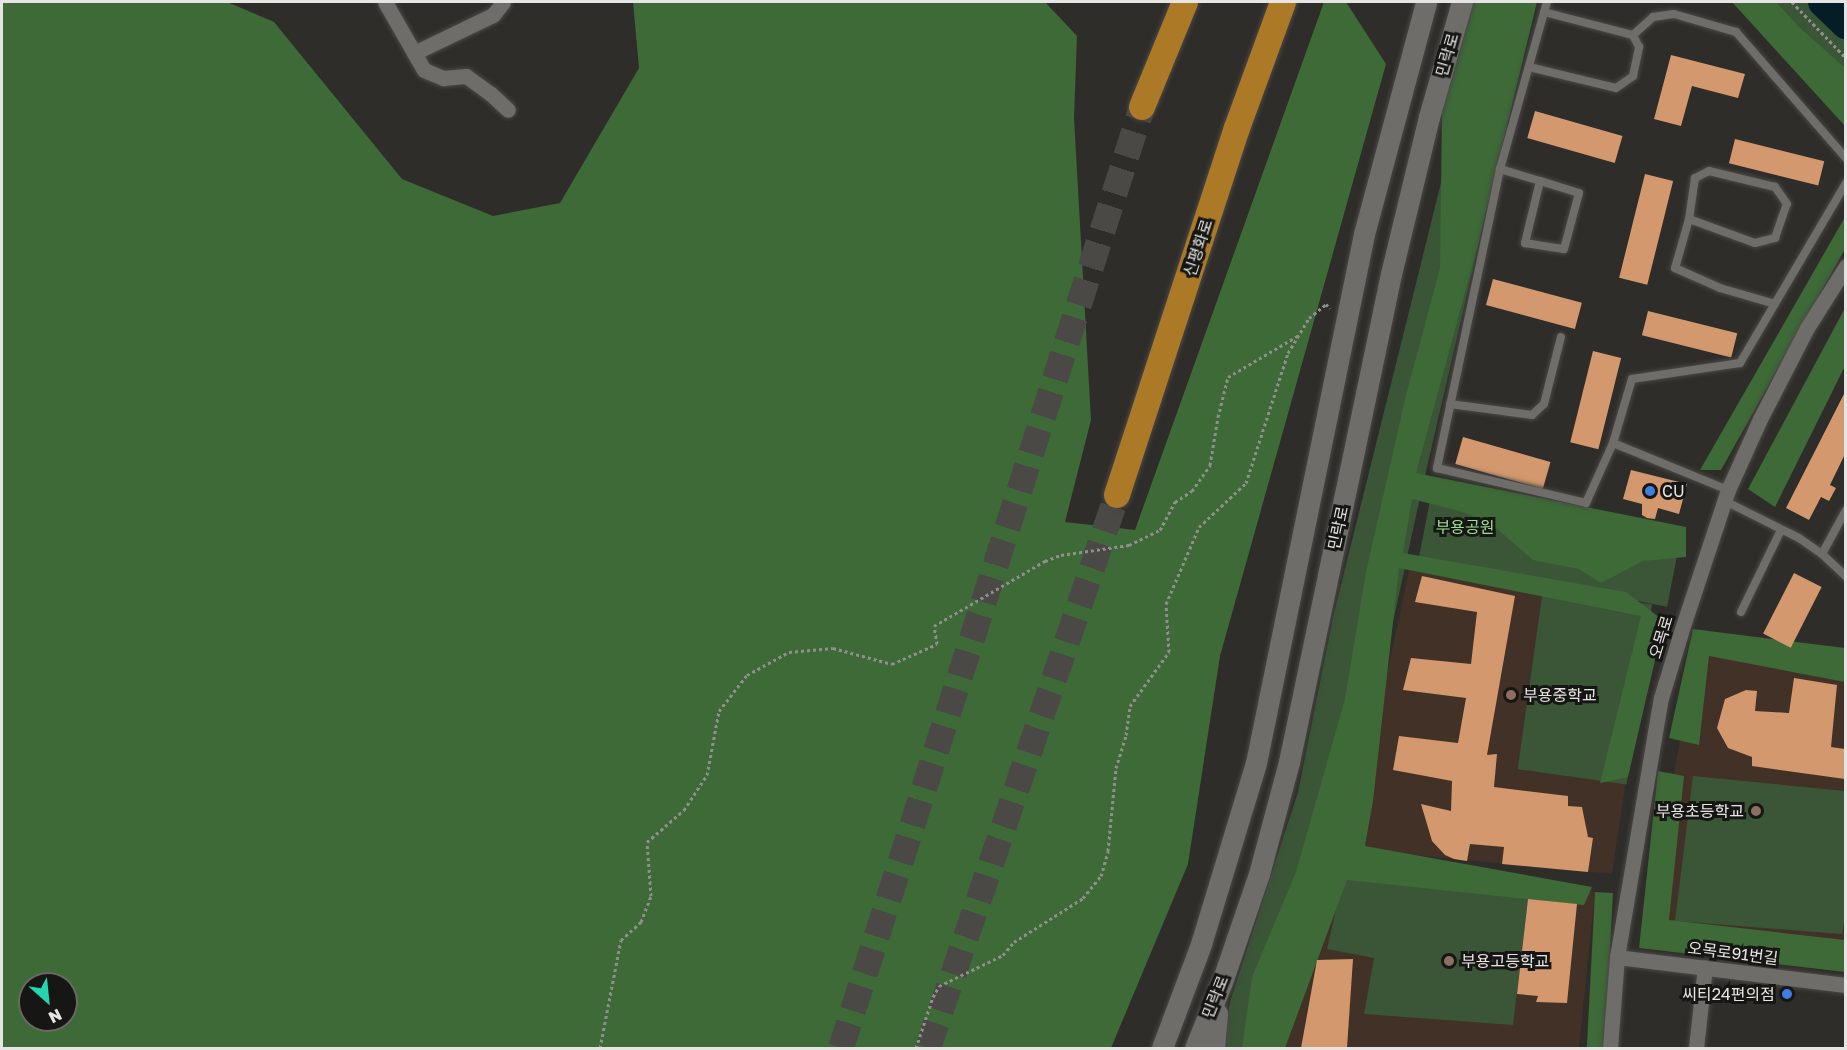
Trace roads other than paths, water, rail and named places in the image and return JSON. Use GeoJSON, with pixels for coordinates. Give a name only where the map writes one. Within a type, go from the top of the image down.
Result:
{"type":"FeatureCollection","features":[{"type":"Feature","properties":{"kind":"highway"},"geometry":{"type":"LineString","coordinates":[[1142,107],[1185,2]]}},
{"type":"Feature","properties":{"kind":"highway","name":"신평화로"},"geometry":{"type":"LineString","coordinates":[[1117,495],[1237,128],[1282,2]]}},
{"type":"Feature","properties":{"kind":"main road","name":"민락로"},"geometry":{"type":"LineString","coordinates":[[1162,1048],[1205,933],[1256,763],[1364,234],[1426,2]]}},
{"type":"Feature","properties":{"kind":"main road","name":"민락로"},"geometry":{"type":"LineString","coordinates":[[1195,1048],[1222,982],[1259,874],[1289,762],[1391,274],[1429,117],[1462,2]]}},
{"type":"Feature","properties":{"kind":"main road"},"geometry":{"type":"LineString","coordinates":[[1214,1048],[1222,982]]}},
{"type":"Feature","properties":{"kind":"street"},"geometry":{"type":"LineString","coordinates":[[385,2],[424,70],[443,78],[466,76],[508,110]]}},
{"type":"Feature","properties":{"kind":"street"},"geometry":{"type":"LineString","coordinates":[[414,53],[493,15],[502,2]]}},
{"type":"Feature","properties":{"kind":"street","name":"오목로"},"geometry":{"type":"LineString","coordinates":[[1610,1048],[1617,957],[1661,698],[1726,495],[1760,419],[1807,328],[1845,266]]}},
{"type":"Feature","properties":{"kind":"street","name":"오목로91번길"},"geometry":{"type":"LineString","coordinates":[[1617,957],[1845,985]]}},
{"type":"Feature","properties":{"kind":"street"},"geometry":{"type":"LineString","coordinates":[[1696,1048],[1705,967]]}},
{"type":"Feature","properties":{"kind":"lane"},"geometry":{"type":"LineString","coordinates":[[1547,2],[1500,169],[1437,468],[1586,503],[1613,443],[1632,379],[1740,363],[1845,183]]}},
{"type":"Feature","properties":{"kind":"lane"},"geometry":{"type":"LineString","coordinates":[[1529,68],[1616,88],[1633,76],[1639,47],[1633,35],[1544,12]]}},
{"type":"Feature","properties":{"kind":"lane"},"geometry":{"type":"LineString","coordinates":[[1633,35],[1653,17],[1674,14],[1736,32],[1845,158]]}},
{"type":"Feature","properties":{"kind":"lane"},"geometry":{"type":"LineString","coordinates":[[1500,169],[1540,181],[1579,193],[1564,249],[1525,243],[1540,181]]}},
{"type":"Feature","properties":{"kind":"lane"},"geometry":{"type":"LineString","coordinates":[[1689,219],[1755,243],[1775,238],[1787,204],[1775,187],[1709,171],[1695,178],[1689,219],[1675,268],[1720,288],[1775,304]]}},
{"type":"Feature","properties":{"kind":"lane"},"geometry":{"type":"LineString","coordinates":[[1450,404],[1532,415],[1544,404],[1561,337]]}},
{"type":"Feature","properties":{"kind":"lane"},"geometry":{"type":"LineString","coordinates":[[1613,443],[1726,495],[1822,554],[1845,576]]}},
{"type":"Feature","properties":{"kind":"lane"},"geometry":{"type":"LineString","coordinates":[[1822,554],[1845,510]]}},
{"type":"Feature","properties":{"kind":"lane"},"geometry":{"type":"LineString","coordinates":[[1741,612],[1781,530]]}},
{"type":"Feature","properties":{"kind":"waterway"},"geometry":{"type":"LineString","coordinates":[[1823,2],[1846,24]]}},
{"type":"Feature","properties":{"kind":"tunnel"},"geometry":{"type":"LineString","coordinates":[[841,1048],[1142,107]]}},
{"type":"Feature","properties":{"kind":"tunnel"},"geometry":{"type":"LineString","coordinates":[[928,1048],[1117,495]]}},
{"type":"Feature","properties":{"kind":"place","name":"CU"},"geometry":{"type":"Point","coordinates":[1650,491]}},
{"type":"Feature","properties":{"kind":"place","name":"부용중학교"},"geometry":{"type":"Point","coordinates":[1511,695]}},
{"type":"Feature","properties":{"kind":"place","name":"부용초등학교"},"geometry":{"type":"Point","coordinates":[1756,811]}},
{"type":"Feature","properties":{"kind":"place","name":"부용고등학교"},"geometry":{"type":"Point","coordinates":[1449,961]}},
{"type":"Feature","properties":{"kind":"place","name":"씨티24편의점"},"geometry":{"type":"Point","coordinates":[1787,994]}},
{"type":"Feature","properties":{"kind":"park label","name":"부용공원"},"geometry":{"type":"Point","coordinates":[1465,527]}}]}
